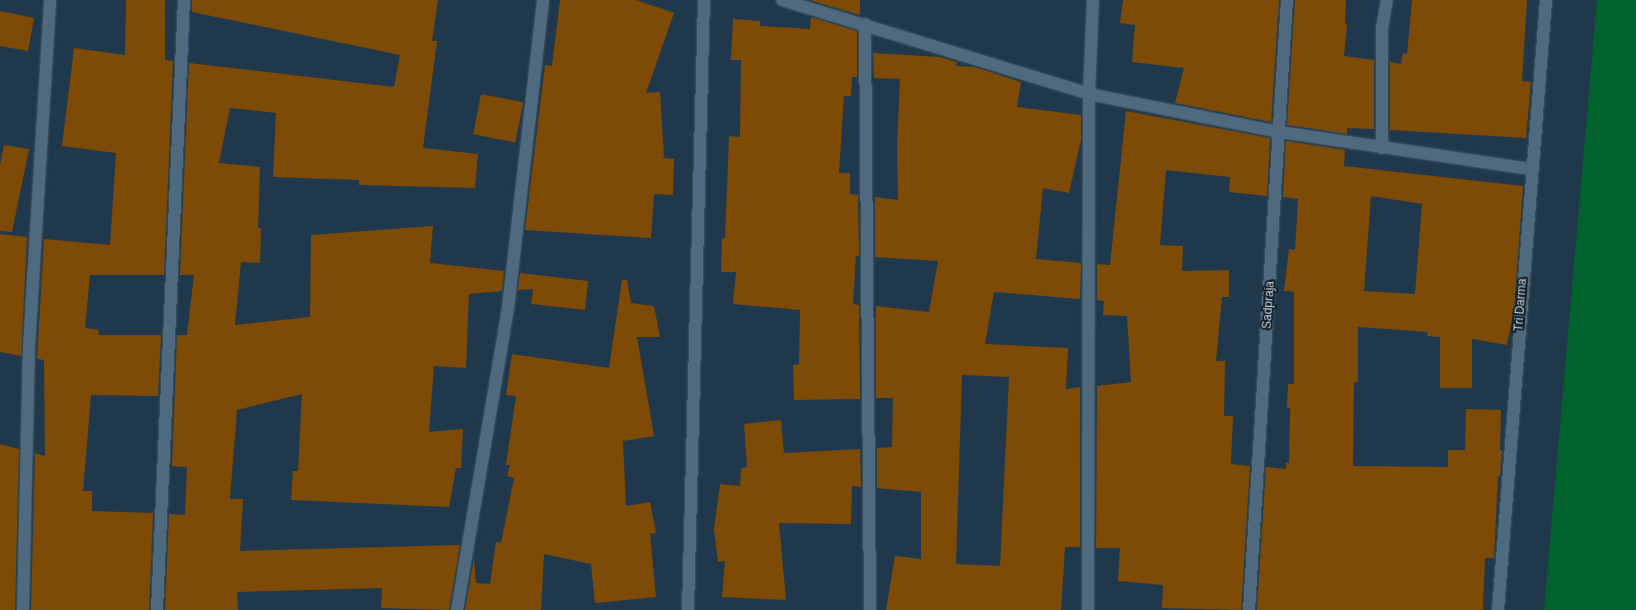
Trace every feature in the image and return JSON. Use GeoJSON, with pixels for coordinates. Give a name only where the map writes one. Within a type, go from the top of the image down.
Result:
{"type":"FeatureCollection","features":[{"type":"Feature","properties":{"kind":"street"},"geometry":{"type":"LineString","coordinates":[[23,610],[29,346],[50,0]]}},
{"type":"Feature","properties":{"kind":"street"},"geometry":{"type":"LineString","coordinates":[[157,610],[184,0]]}},
{"type":"Feature","properties":{"kind":"street"},"geometry":{"type":"LineString","coordinates":[[457,610],[508,308],[542,0]]}},
{"type":"Feature","properties":{"kind":"street"},"geometry":{"type":"LineString","coordinates":[[688,610],[704,0]]}},
{"type":"Feature","properties":{"kind":"street"},"geometry":{"type":"LineString","coordinates":[[782,0],[1089,94],[1280,132],[1531,169]]}},
{"type":"Feature","properties":{"kind":"street"},"geometry":{"type":"LineString","coordinates":[[1088,610],[1089,94],[1093,0]]}},
{"type":"Feature","properties":{"kind":"street","name":"Sadpraja"},"geometry":{"type":"LineString","coordinates":[[1249,610],[1288,0]]}},
{"type":"Feature","properties":{"kind":"street"},"geometry":{"type":"LineString","coordinates":[[1382,148],[1382,28],[1387,0]]}},
{"type":"Feature","properties":{"kind":"street","name":"Tri Darma"},"geometry":{"type":"LineString","coordinates":[[1498,610],[1531,169],[1546,0]]}},
{"type":"Feature","properties":{"kind":"street"},"geometry":{"type":"LineString","coordinates":[[865,24],[870,610]]}},
{"type":"Feature","properties":{"kind":"green space"},"geometry":{"type":"Polygon","coordinates":[[[1597,0],[1636,0],[1636,610],[1544,610],[1597,0]]]}},
{"type":"Feature","properties":{"kind":"building"},"geometry":{"type":"Polygon","coordinates":[[[126,0],[165,0],[165,60],[173,61],[164,275],[90,275],[85,328],[99,330],[98,335],[161,335],[158,396],[91,395],[83,491],[92,491],[92,511],[153,513],[149,610],[31,610],[35,453],[45,456],[44,360],[37,359],[44,239],[110,245],[116,153],[62,146],[74,48],[125,55],[126,0]]]}},
{"type":"Feature","properties":{"kind":"building"},"geometry":{"type":"Polygon","coordinates":[[[192,0],[438,0],[432,41],[437,41],[423,148],[478,154],[475,188],[359,185],[359,180],[273,177],[276,113],[230,108],[219,163],[260,167],[258,228],[261,228],[260,263],[241,262],[235,325],[310,317],[311,235],[433,226],[430,263],[504,271],[502,291],[469,294],[466,368],[434,366],[429,432],[463,429],[461,468],[456,468],[449,507],[291,500],[293,471],[298,471],[302,394],[237,410],[230,499],[243,499],[240,551],[460,545],[449,610],[381,608],[382,588],[237,592],[238,610],[165,610],[169,514],[185,515],[187,467],[172,466],[177,335],[187,335],[194,275],[180,275],[189,63],[394,87],[400,55],[192,12],[192,0]]]}},
{"type":"Feature","properties":{"kind":"building"},"geometry":{"type":"Polygon","coordinates":[[[560,0],[636,0],[674,13],[646,93],[660,92],[664,158],[674,159],[673,195],[654,194],[651,238],[525,230],[545,65],[552,66],[560,0]]]}},
{"type":"Feature","properties":{"kind":"building"},"geometry":{"type":"Polygon","coordinates":[[[860,0],[860,15],[812,1],[860,0]]]}},
{"type":"Feature","properties":{"kind":"building"},"geometry":{"type":"Polygon","coordinates":[[[1123,0],[1279,0],[1271,122],[1175,103],[1184,68],[1132,62],[1135,25],[1120,23],[1123,0]]]}},
{"type":"Feature","properties":{"kind":"building"},"geometry":{"type":"Polygon","coordinates":[[[1295,0],[1346,0],[1345,24],[1347,24],[1344,56],[1374,60],[1374,129],[1347,128],[1347,134],[1287,125],[1295,0]]]}},
{"type":"Feature","properties":{"kind":"building"},"geometry":{"type":"Polygon","coordinates":[[[1412,0],[1527,0],[1522,81],[1531,82],[1526,138],[1390,130],[1390,62],[1401,64],[1403,53],[1407,54],[1412,0]]]}},
{"type":"Feature","properties":{"kind":"building"},"geometry":{"type":"Polygon","coordinates":[[[0,11],[34,18],[28,51],[0,46],[0,11]]]}},
{"type":"Feature","properties":{"kind":"building"},"geometry":{"type":"Polygon","coordinates":[[[811,17],[857,31],[857,77],[852,77],[851,96],[844,96],[839,173],[850,173],[850,194],[858,195],[859,256],[856,256],[853,304],[859,305],[860,399],[794,400],[793,365],[799,364],[800,310],[733,304],[736,272],[721,272],[722,238],[725,238],[729,136],[740,137],[741,60],[731,60],[733,19],[760,21],[760,26],[810,29],[811,17]]]}},
{"type":"Feature","properties":{"kind":"building"},"geometry":{"type":"Polygon","coordinates":[[[873,53],[939,57],[957,62],[956,66],[974,67],[1021,82],[1017,107],[1081,115],[1081,140],[1069,193],[1043,188],[1036,259],[1081,263],[1080,299],[994,292],[985,344],[1068,348],[1066,389],[1080,387],[1080,547],[1065,547],[1061,610],[886,610],[895,556],[921,559],[921,492],[877,488],[877,448],[892,447],[893,398],[876,398],[876,306],[929,312],[938,261],[875,257],[875,197],[898,200],[897,147],[900,79],[874,78],[873,53]],[[962,375],[956,564],[1000,566],[1009,377],[962,375]]]}},
{"type":"Feature","properties":{"kind":"building"},"geometry":{"type":"Polygon","coordinates":[[[481,94],[523,102],[515,142],[473,134],[481,94]]]}},
{"type":"Feature","properties":{"kind":"building"},"geometry":{"type":"Polygon","coordinates":[[[1126,111],[1270,138],[1267,196],[1229,192],[1230,177],[1166,170],[1160,245],[1183,246],[1182,271],[1229,270],[1229,297],[1222,297],[1216,361],[1225,361],[1224,416],[1233,416],[1231,464],[1250,466],[1241,610],[1162,608],[1163,585],[1118,581],[1120,548],[1096,548],[1097,386],[1131,382],[1127,316],[1103,315],[1104,301],[1097,300],[1097,264],[1110,265],[1126,111]]]}},
{"type":"Feature","properties":{"kind":"building"},"geometry":{"type":"Polygon","coordinates":[[[1286,141],[1345,150],[1344,166],[1523,186],[1514,309],[1507,345],[1472,339],[1472,388],[1440,388],[1440,337],[1427,336],[1428,332],[1358,327],[1358,382],[1354,382],[1353,466],[1448,467],[1448,450],[1465,450],[1466,409],[1501,410],[1500,450],[1502,450],[1500,476],[1498,476],[1494,558],[1485,558],[1483,610],[1257,610],[1266,467],[1286,469],[1286,463],[1289,463],[1290,408],[1287,408],[1288,384],[1294,384],[1294,292],[1284,291],[1289,249],[1295,250],[1298,199],[1283,197],[1286,141]],[[1371,196],[1364,291],[1415,294],[1422,204],[1371,196]]]}},
{"type":"Feature","properties":{"kind":"building"},"geometry":{"type":"Polygon","coordinates":[[[4,145],[29,149],[12,232],[0,231],[0,165],[4,145]]]}},
{"type":"Feature","properties":{"kind":"building"},"geometry":{"type":"Polygon","coordinates":[[[0,234],[27,237],[21,356],[0,352],[0,234]]]}},
{"type":"Feature","properties":{"kind":"building"},"geometry":{"type":"Polygon","coordinates":[[[520,273],[588,281],[585,310],[531,304],[533,289],[518,290],[520,273]]]}},
{"type":"Feature","properties":{"kind":"building"},"geometry":{"type":"Polygon","coordinates":[[[622,280],[627,280],[631,303],[654,306],[660,337],[637,337],[654,436],[623,441],[626,506],[650,502],[656,533],[650,534],[656,597],[595,603],[591,564],[544,554],[541,610],[465,610],[474,558],[476,583],[490,584],[496,542],[501,543],[514,478],[507,476],[510,465],[506,465],[516,396],[506,395],[512,354],[609,368],[622,280]]]}},
{"type":"Feature","properties":{"kind":"building"},"geometry":{"type":"Polygon","coordinates":[[[781,420],[784,453],[860,449],[861,487],[852,486],[851,524],[779,523],[786,600],[722,597],[725,561],[718,562],[714,529],[720,484],[740,486],[741,468],[747,467],[744,424],[781,420]]]}},
{"type":"Feature","properties":{"kind":"building"},"geometry":{"type":"Polygon","coordinates":[[[0,444],[19,449],[15,610],[0,610],[0,444]]]}}]}
